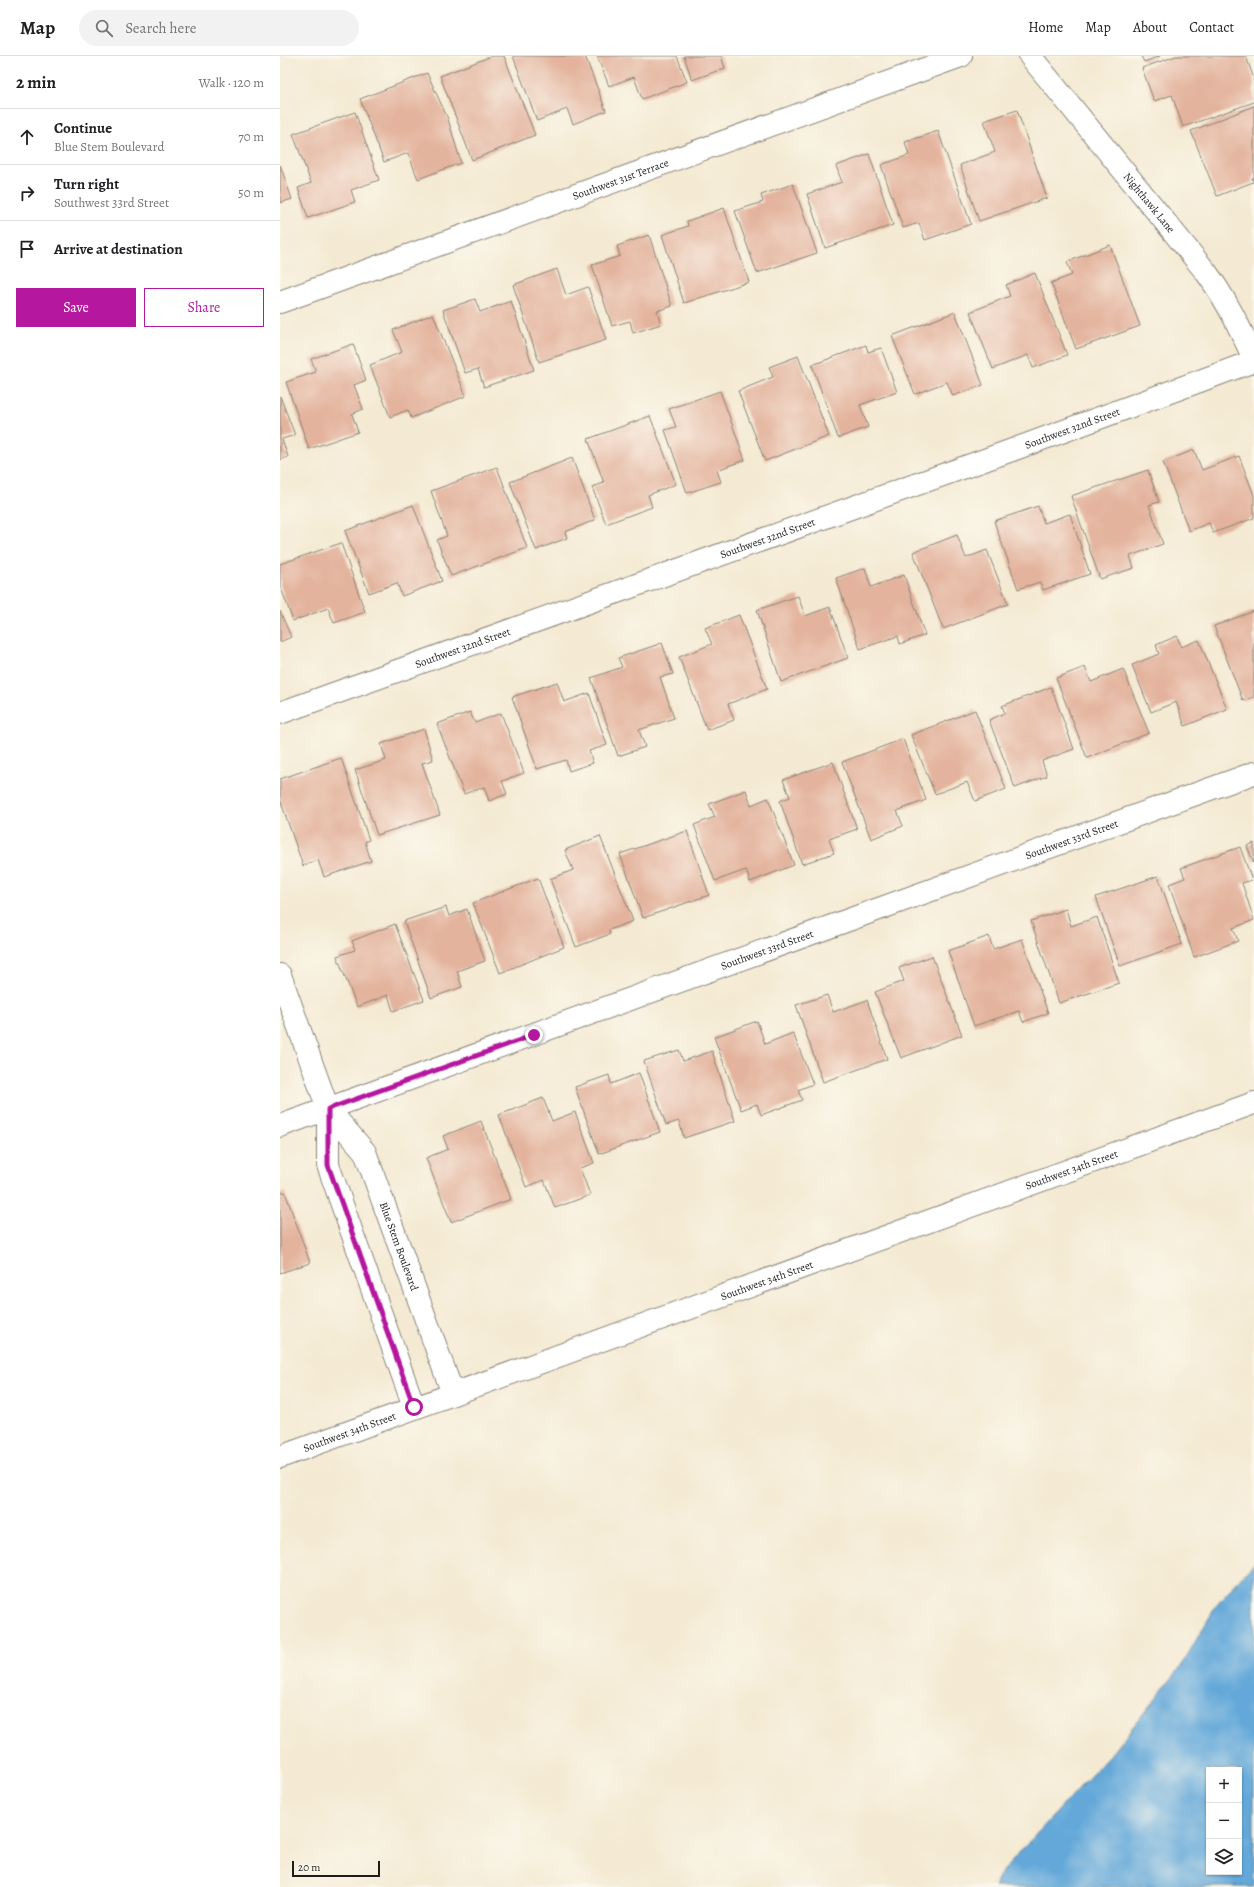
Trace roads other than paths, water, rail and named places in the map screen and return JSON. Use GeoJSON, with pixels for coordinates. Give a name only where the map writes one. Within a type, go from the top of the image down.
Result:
{"type":"FeatureCollection","features":[{"type":"Feature","properties":{"kind":"street","name":"Southwest 31st Terrace"},"geometry":{"type":"LineString","coordinates":[[280,302],[961,56]]}},
{"type":"Feature","properties":{"kind":"street","name":"Nighthawk Lane"},"geometry":{"type":"LineString","coordinates":[[1030,56],[1206,272],[1225,299],[1254,360]]}},
{"type":"Feature","properties":{"kind":"street","name":"Southwest 32nd Street"},"geometry":{"type":"LineString","coordinates":[[280,713],[1015,449],[1254,360]]}},
{"type":"Feature","properties":{"kind":"street","name":"Southwest 33rd Street"},"geometry":{"type":"LineString","coordinates":[[280,1126],[1254,773]]}},
{"type":"Feature","properties":{"kind":"street","name":"Blue Stem Boulevard"},"geometry":{"type":"LineString","coordinates":[[280,976],[328,1109],[328,1165],[414,1407]]}},
{"type":"Feature","properties":{"kind":"street","name":"Southwest 34th Street"},"geometry":{"type":"LineString","coordinates":[[280,1457],[414,1407],[1254,1103]]}},
{"type":"Feature","properties":{"kind":"street","name":"Blue Stem Boulevard"},"geometry":{"type":"LineString","coordinates":[[328,1109],[365,1152],[453,1394]]}},
{"type":"Feature","properties":{"kind":"water"},"geometry":{"type":"Polygon","coordinates":[[[1254,1563],[1254,1887],[994,1887],[1003,1870],[1110,1755],[1180,1668],[1216,1606],[1254,1563]]]}}]}
